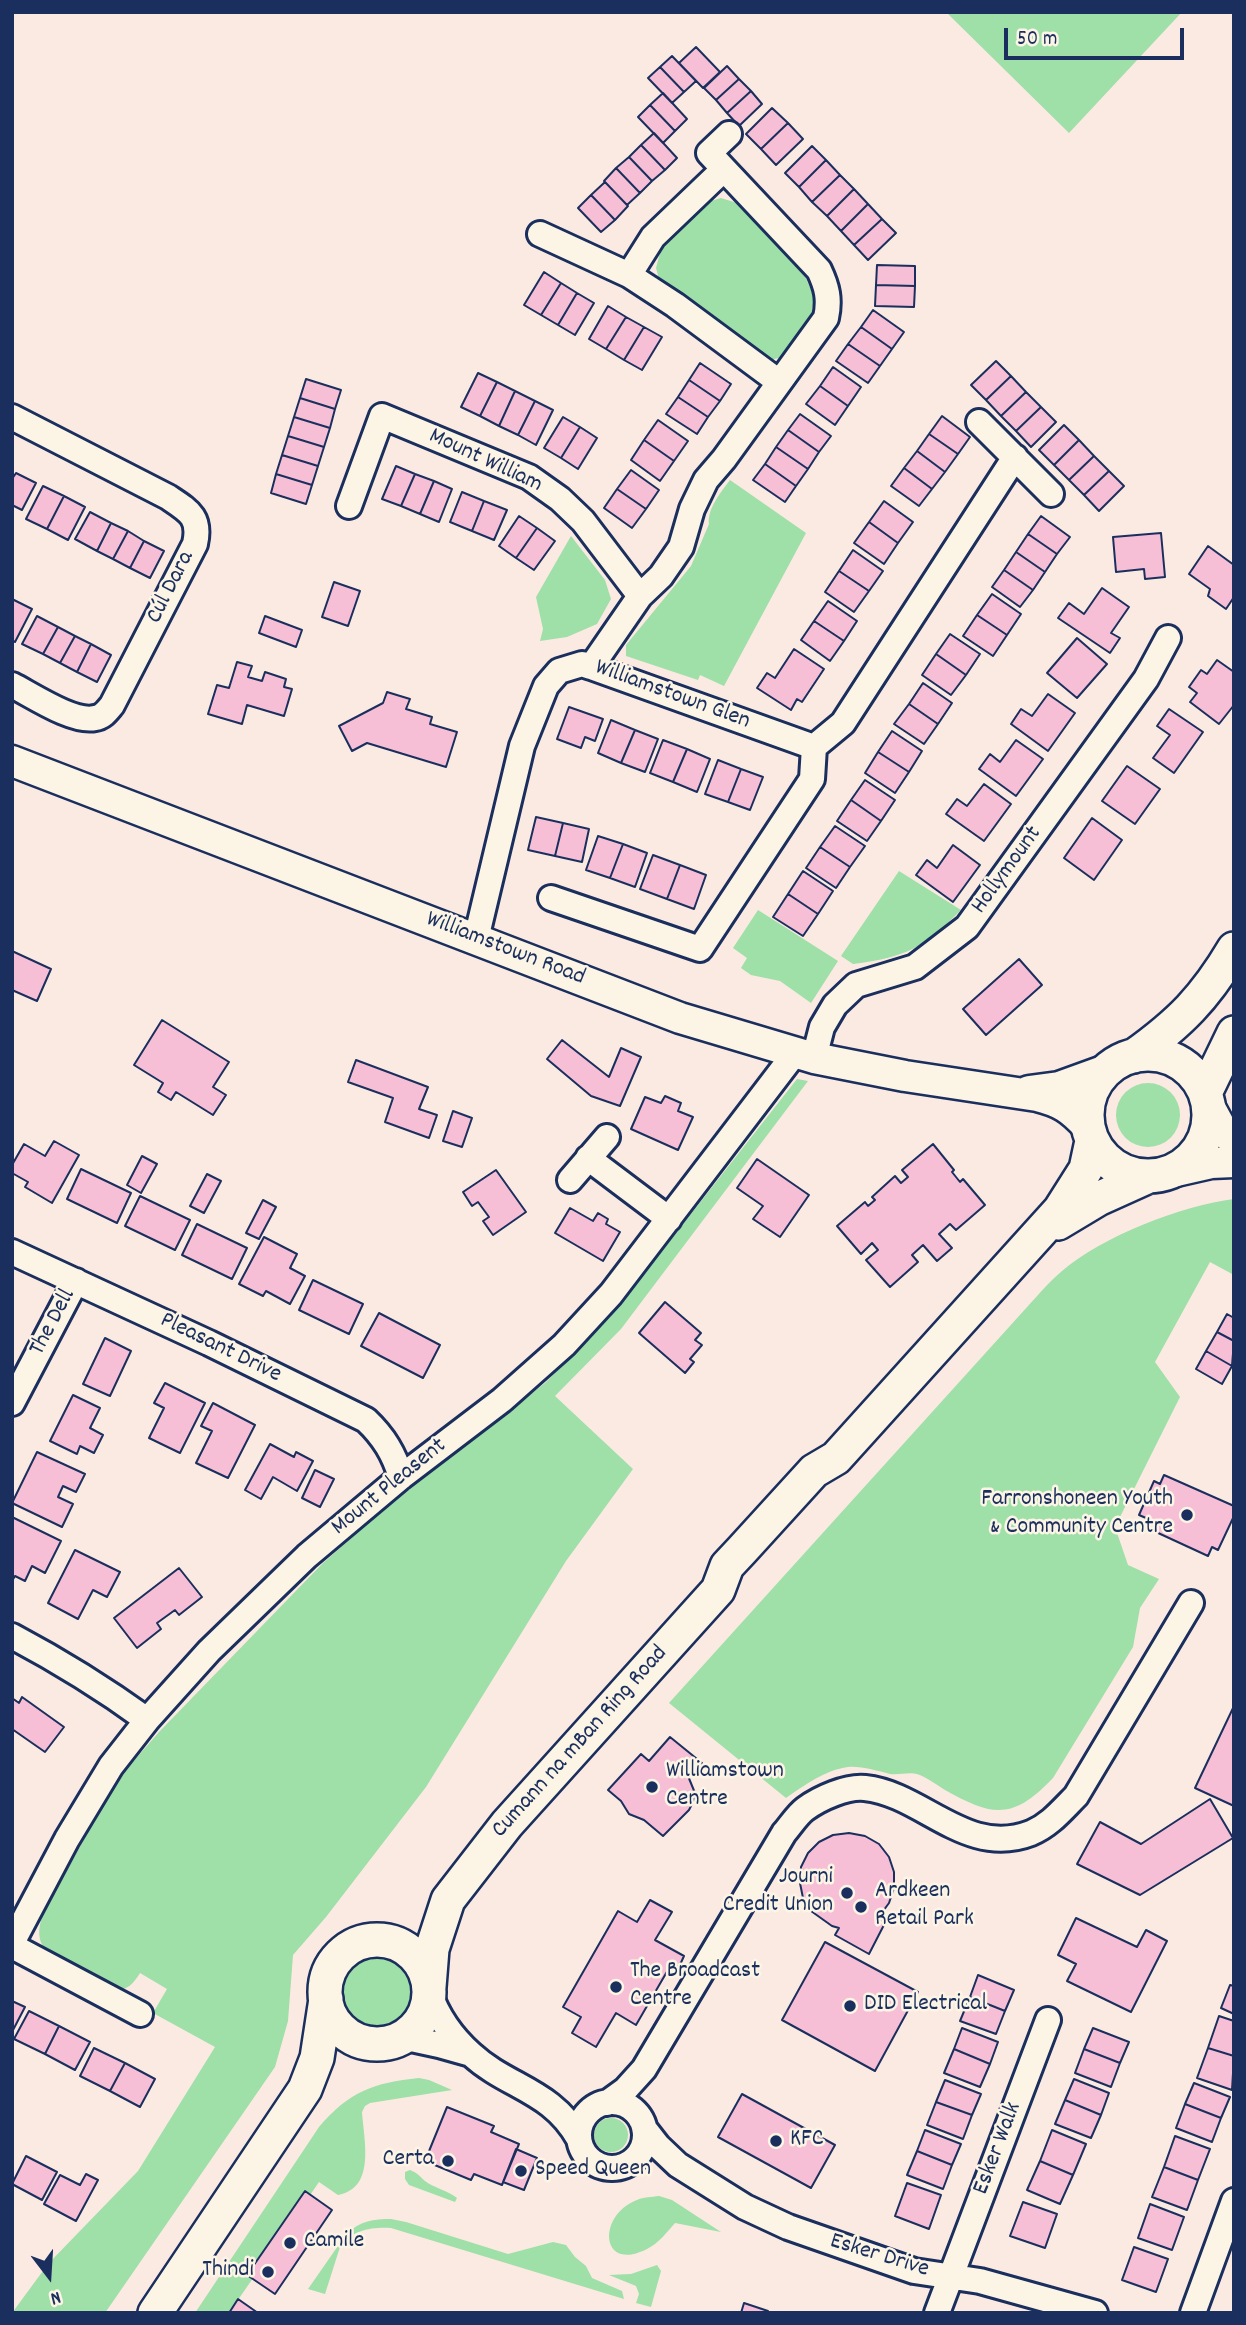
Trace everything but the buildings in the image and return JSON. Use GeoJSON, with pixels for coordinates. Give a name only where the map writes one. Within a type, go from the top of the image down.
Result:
{"type":"FeatureCollection","features":[{"type":"Feature","properties":{"kind":"main road"},"geometry":{"type":"LineString","coordinates":[[1120,1063],[1149,1054],[1163,1056],[1176,1061],[1198,1080],[1207,1100],[1209,1124],[1195,1155],[1182,1166],[1158,1175],[1131,1174],[1115,1167],[1102,1156],[1090,1133],[1087,1105],[1094,1086],[1120,1063],[1161,1037],[1189,1012],[1204,995],[1234,949]]}},
{"type":"Feature","properties":{"kind":"main road"},"geometry":{"type":"LineString","coordinates":[[1207,1100],[1234,1033]]}},
{"type":"Feature","properties":{"kind":"main road","name":"Cumann na mBan Ring Road"},"geometry":{"type":"LineString","coordinates":[[364,1942],[402,1930],[448,1900],[507,1824],[718,1590],[727,1566],[741,1549],[814,1471],[836,1458],[1060,1210],[1081,1179],[1090,1158],[1090,1133]]}},
{"type":"Feature","properties":{"kind":"main road","name":"Cumann na mBan Ring Road"},"geometry":{"type":"LineString","coordinates":[[1030,1245],[1081,1207],[1158,1175]]}},
{"type":"Feature","properties":{"kind":"main road","name":"Cumann na mBan Ring Road"},"geometry":{"type":"LineString","coordinates":[[429,1989],[432,1949],[448,1900]]}},
{"type":"Feature","properties":{"kind":"main road"},"geometry":{"type":"LineString","coordinates":[[155,2313],[305,2089],[317,2058],[322,2035],[325,1988],[337,1959],[350,1948],[379,1940],[394,1943],[407,1950],[418,1960],[429,1989],[427,2006],[413,2029],[394,2040],[352,2055],[330,2068],[305,2089]]}},
{"type":"Feature","properties":{"kind":"main road"},"geometry":{"type":"LineString","coordinates":[[326,1999],[333,2019],[347,2034],[366,2043],[394,2040]]}},
{"type":"Feature","properties":{"kind":"street"},"geometry":{"type":"LineString","coordinates":[[591,667],[640,596],[660,576],[681,547],[692,509],[706,480],[724,460],[826,318],[829,301],[826,285],[818,270],[709,153],[729,134]]}},
{"type":"Feature","properties":{"kind":"street"},"geometry":{"type":"LineString","coordinates":[[629,275],[653,237],[724,169]]}},
{"type":"Feature","properties":{"kind":"street"},"geometry":{"type":"LineString","coordinates":[[540,234],[629,275],[675,304],[779,382]]}},
{"type":"Feature","properties":{"kind":"street","name":"Mount William"},"geometry":{"type":"LineString","coordinates":[[349,506],[382,416],[529,477],[560,499],[583,521],[640,596]]}},
{"type":"Feature","properties":{"kind":"street","name":"Cúl Dara"},"geometry":{"type":"LineString","coordinates":[[12,417],[168,497],[188,510],[198,531],[195,544],[112,705],[103,715],[94,719],[73,716],[12,685]]}},
{"type":"Feature","properties":{"kind":"street"},"geometry":{"type":"LineString","coordinates":[[979,422],[1051,494]]}},
{"type":"Feature","properties":{"kind":"street"},"geometry":{"type":"LineString","coordinates":[[551,898],[700,948],[812,779],[814,747],[843,723],[1015,457]]}},
{"type":"Feature","properties":{"kind":"street","name":"Hollymount"},"geometry":{"type":"LineString","coordinates":[[805,1055],[835,1005],[856,985],[915,967],[967,927],[1146,679],[1168,638]]}},
{"type":"Feature","properties":{"kind":"street","name":"Williamstown Glen"},"geometry":{"type":"LineString","coordinates":[[476,939],[522,746],[546,686],[559,671],[582,664],[814,747]]}},
{"type":"Feature","properties":{"kind":"street","name":"Williamstown Road"},"geometry":{"type":"LineString","coordinates":[[12,761],[680,1018],[805,1055],[905,1076],[1056,1101],[1070,1108],[1090,1133]]}},
{"type":"Feature","properties":{"kind":"street","name":"Mount Pleasent"},"geometry":{"type":"LineString","coordinates":[[12,1945],[67,1839],[111,1766],[147,1720],[209,1651],[307,1556],[401,1477],[502,1400],[564,1345],[611,1294],[669,1219],[805,1055]]}},
{"type":"Feature","properties":{"kind":"street","name":"Williamstown Road"},"geometry":{"type":"LineString","coordinates":[[1011,1092],[1059,1087],[1120,1063]]}},
{"type":"Feature","properties":{"kind":"street"},"geometry":{"type":"LineString","coordinates":[[1207,1100],[1222,1130],[1234,1140]]}},
{"type":"Feature","properties":{"kind":"street"},"geometry":{"type":"LineString","coordinates":[[570,1180],[607,1137]]}},
{"type":"Feature","properties":{"kind":"street"},"geometry":{"type":"LineString","coordinates":[[588,1158],[669,1219]]}},
{"type":"Feature","properties":{"kind":"street"},"geometry":{"type":"LineString","coordinates":[[1158,1175],[1211,1163],[1234,1163]]}},
{"type":"Feature","properties":{"kind":"street","name":"Pleasant Drive"},"geometry":{"type":"LineString","coordinates":[[12,1252],[209,1343],[366,1420],[385,1441],[401,1477]]}},
{"type":"Feature","properties":{"kind":"street","name":"The Dell"},"geometry":{"type":"LineString","coordinates":[[12,1403],[76,1281]]}},
{"type":"Feature","properties":{"kind":"street"},"geometry":{"type":"LineString","coordinates":[[579,2139],[581,2124],[590,2110],[625,2090],[644,2069],[784,1833],[804,1810],[829,1794],[863,1787],[891,1796],[981,1838],[1005,1839],[1030,1833],[1053,1820],[1076,1796],[1191,1603]]}},
{"type":"Feature","properties":{"kind":"street"},"geometry":{"type":"LineString","coordinates":[[12,1636],[90,1679],[147,1720]]}},
{"type":"Feature","properties":{"kind":"street"},"geometry":{"type":"LineString","coordinates":[[12,1945],[140,2014]]}},
{"type":"Feature","properties":{"kind":"street"},"geometry":{"type":"LineString","coordinates":[[429,1989],[443,2022],[471,2054],[548,2101],[566,2119],[579,2139],[584,2154],[596,2165],[612,2168],[631,2162],[642,2147],[639,2096],[644,2069]]}},
{"type":"Feature","properties":{"kind":"street","name":"Esker Walk"},"geometry":{"type":"LineString","coordinates":[[937,2313],[1048,2020]]}},
{"type":"Feature","properties":{"kind":"street"},"geometry":{"type":"LineString","coordinates":[[394,2040],[471,2054]]}},
{"type":"Feature","properties":{"kind":"street"},"geometry":{"type":"LineString","coordinates":[[548,2101],[626,2105],[642,2123]]}},
{"type":"Feature","properties":{"kind":"street","name":"Esker Drive"},"geometry":{"type":"LineString","coordinates":[[642,2123],[658,2146],[678,2165],[745,2207],[788,2227],[914,2271],[980,2281],[1095,2313]]}},
{"type":"Feature","properties":{"kind":"street","name":"Esker Drive"},"geometry":{"type":"LineString","coordinates":[[631,2162],[649,2160],[678,2165]]}},
{"type":"Feature","properties":{"kind":"street"},"geometry":{"type":"LineString","coordinates":[[1194,2313],[1234,2201]]}},
{"type":"Feature","properties":{"kind":"green space"},"geometry":{"type":"Polygon","coordinates":[[[946,12],[1182,12],[1069,133],[946,12]]]}},
{"type":"Feature","properties":{"kind":"green space"},"geometry":{"type":"Polygon","coordinates":[[[721,198],[737,203],[802,270],[814,296],[812,314],[787,353],[779,358],[770,360],[697,303],[659,279],[656,268],[661,249],[711,201],[721,198]]]}},
{"type":"Feature","properties":{"kind":"green space"},"geometry":{"type":"Polygon","coordinates":[[[730,480],[806,533],[724,686],[700,675],[698,680],[626,656],[626,645],[691,566],[709,524],[712,507],[730,480]]]}},
{"type":"Feature","properties":{"kind":"green space"},"geometry":{"type":"Polygon","coordinates":[[[571,536],[605,580],[611,599],[597,624],[567,637],[540,641],[543,629],[536,597],[571,536]]]}},
{"type":"Feature","properties":{"kind":"green space"},"geometry":{"type":"Polygon","coordinates":[[[899,871],[961,910],[913,949],[887,958],[853,964],[841,956],[899,871]]]}},
{"type":"Feature","properties":{"kind":"green space"},"geometry":{"type":"Polygon","coordinates":[[[758,910],[838,961],[811,1003],[780,981],[751,975],[741,968],[747,958],[733,948],[758,910]]]}},
{"type":"Feature","properties":{"kind":"green space"},"geometry":{"type":"Polygon","coordinates":[[[797,1079],[808,1081],[621,1329],[555,1396],[633,1469],[566,1561],[426,1787],[326,1917],[293,1955],[288,2021],[275,2067],[105,2313],[12,2313],[48,2264],[138,2171],[215,2047],[153,2013],[167,1989],[140,1973],[130,1986],[115,1990],[57,1959],[41,1942],[39,1935],[43,1914],[105,1801],[125,1771],[159,1732],[323,1563],[406,1490],[545,1383],[610,1317],[797,1079]]]}},
{"type":"Feature","properties":{"kind":"green space"},"geometry":{"type":"Polygon","coordinates":[[[1148,1083],[1166,1089],[1174,1097],[1180,1115],[1174,1133],[1166,1141],[1148,1147],[1130,1141],[1122,1133],[1116,1115],[1122,1097],[1130,1089],[1148,1083]]]}},
{"type":"Feature","properties":{"kind":"green space"},"geometry":{"type":"Polygon","coordinates":[[[1234,1199],[1234,1275],[1210,1262],[1155,1362],[1180,1397],[1115,1527],[1128,1565],[1159,1579],[1140,1608],[1133,1647],[1053,1778],[1039,1792],[1014,1807],[990,1809],[962,1799],[917,1774],[890,1774],[848,1767],[823,1775],[786,1798],[669,1703],[1058,1275],[1098,1246],[1143,1224],[1191,1208],[1234,1199]]]}},
{"type":"Feature","properties":{"kind":"green space"},"geometry":{"type":"Polygon","coordinates":[[[377,1958],[402,1968],[412,1993],[402,2018],[377,2028],[352,2018],[342,1993],[352,1968],[377,1958]]]}},
{"type":"Feature","properties":{"kind":"green space"},"geometry":{"type":"Polygon","coordinates":[[[419,2078],[452,2090],[365,2106],[362,2112],[365,2162],[358,2183],[350,2191],[338,2195],[319,2182],[229,2313],[195,2313],[319,2127],[330,2115],[352,2097],[375,2086],[419,2078]]]}},
{"type":"Feature","properties":{"kind":"green space"},"geometry":{"type":"Polygon","coordinates":[[[611,2118],[623,2123],[628,2135],[623,2147],[611,2152],[599,2147],[594,2135],[599,2123],[611,2118]]]}},
{"type":"Feature","properties":{"kind":"green space"},"geometry":{"type":"Polygon","coordinates":[[[410,2170],[457,2198],[455,2202],[409,2185],[405,2172],[410,2170]]]}},
{"type":"Feature","properties":{"kind":"green space"},"geometry":{"type":"Polygon","coordinates":[[[659,2196],[672,2200],[721,2232],[675,2223],[659,2241],[647,2249],[620,2254],[609,2239],[615,2217],[624,2207],[637,2200],[659,2196]]]}},
{"type":"Feature","properties":{"kind":"green space"},"geometry":{"type":"Polygon","coordinates":[[[391,2219],[508,2254],[553,2242],[566,2245],[586,2266],[592,2278],[622,2291],[624,2299],[391,2228],[369,2229],[350,2237],[340,2247],[325,2294],[308,2289],[347,2233],[367,2222],[391,2219]]]}},
{"type":"Feature","properties":{"kind":"green space"},"geometry":{"type":"Polygon","coordinates":[[[657,2265],[661,2271],[651,2307],[636,2303],[639,2294],[636,2286],[609,2275],[631,2274],[657,2265]]]}},
{"type":"Feature","properties":{"kind":"place","name":"Farronshoneen Youth & Community Centre"},"geometry":{"type":"Point","coordinates":[1187,1515]}},
{"type":"Feature","properties":{"kind":"place","name":"Williamstown Centre"},"geometry":{"type":"Point","coordinates":[652,1787]}},
{"type":"Feature","properties":{"kind":"place","name":"Journi Credit Union"},"geometry":{"type":"Point","coordinates":[847,1893]}},
{"type":"Feature","properties":{"kind":"place","name":"Ardkeen Retail Park"},"geometry":{"type":"Point","coordinates":[861,1907]}},
{"type":"Feature","properties":{"kind":"place","name":"The Broadcast Centre"},"geometry":{"type":"Point","coordinates":[616,1987]}},
{"type":"Feature","properties":{"kind":"place","name":"DID Electrical"},"geometry":{"type":"Point","coordinates":[850,2006]}},
{"type":"Feature","properties":{"kind":"place","name":"KFC"},"geometry":{"type":"Point","coordinates":[776,2141]}},
{"type":"Feature","properties":{"kind":"place","name":"Certa"},"geometry":{"type":"Point","coordinates":[448,2161]}},
{"type":"Feature","properties":{"kind":"place","name":"Speed Queen"},"geometry":{"type":"Point","coordinates":[521,2171]}},
{"type":"Feature","properties":{"kind":"place","name":"Camile"},"geometry":{"type":"Point","coordinates":[290,2243]}},
{"type":"Feature","properties":{"kind":"place","name":"Thindi"},"geometry":{"type":"Point","coordinates":[268,2272]}}]}
